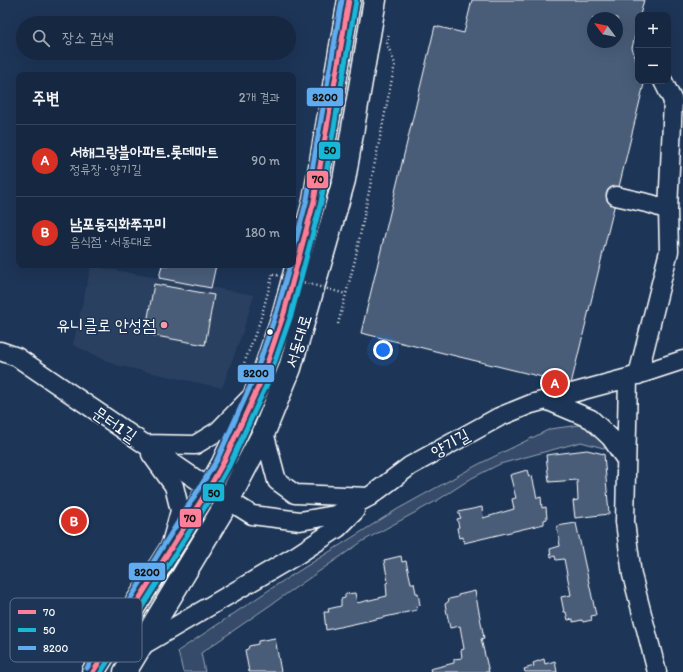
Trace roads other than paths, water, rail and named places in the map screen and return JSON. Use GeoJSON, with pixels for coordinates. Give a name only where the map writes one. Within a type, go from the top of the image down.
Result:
{"type":"FeatureCollection","features":[{"type":"Feature","properties":{"kind":"main road","name":"서동대로"},"geometry":{"type":"LineString","coordinates":[[140,598],[209,488],[255,393],[284,313],[314,201],[349,0]]}},
{"type":"Feature","properties":{"kind":"main road","name":"서동대로"},"geometry":{"type":"LineString","coordinates":[[142,644],[228,501],[264,432],[290,368],[344,180],[375,0]]}},
{"type":"Feature","properties":{"kind":"main road","name":"서동대로"},"geometry":{"type":"LineString","coordinates":[[93,672],[99,662]]}},
{"type":"Feature","properties":{"kind":"main road","name":"서동대로"},"geometry":{"type":"LineString","coordinates":[[125,672],[131,662]]}},
{"type":"Feature","properties":{"kind":"street"},"geometry":{"type":"LineString","coordinates":[[657,672],[632,574],[625,522],[626,460],[633,376],[669,252],[668,210],[673,101],[664,84]]}},
{"type":"Feature","properties":{"kind":"street"},"geometry":{"type":"LineString","coordinates":[[616,196],[651,204],[668,210]]}},
{"type":"Feature","properties":{"kind":"street","name":"문터1길"},"geometry":{"type":"LineString","coordinates":[[0,351],[17,357],[228,501]]}},
{"type":"Feature","properties":{"kind":"street","name":"양기길"},"geometry":{"type":"LineString","coordinates":[[228,501],[252,516],[300,521],[335,515],[370,497],[410,466],[458,438],[499,417],[546,400],[633,376],[683,360]]}},
{"type":"Feature","properties":{"kind":"street"},"geometry":{"type":"LineString","coordinates":[[144,444],[195,445],[218,431],[255,393]]}},
{"type":"Feature","properties":{"kind":"street"},"geometry":{"type":"LineString","coordinates":[[546,400],[591,419],[611,438],[626,460]]}},
{"type":"Feature","properties":{"kind":"street"},"geometry":{"type":"LineString","coordinates":[[264,432],[277,481],[295,494],[370,497]]}},
{"type":"Feature","properties":{"kind":"street"},"geometry":{"type":"LineString","coordinates":[[144,444],[174,486],[180,511],[169,552]]}},
{"type":"Feature","properties":{"kind":"street"},"geometry":{"type":"LineString","coordinates":[[142,646],[297,556],[338,528],[370,497]]}},
{"type":"Feature","properties":{"kind":"place","name":"유니클로 안성점"},"geometry":{"type":"Point","coordinates":[164,325]}},
{"type":"Feature","properties":{"kind":"place","name":"서해그랑블아파트.롯데마트"},"geometry":{"type":"Point","coordinates":[555,383]}},
{"type":"Feature","properties":{"kind":"place","name":"남포동직화쭈꾸미"},"geometry":{"type":"Point","coordinates":[74,521]}}]}
